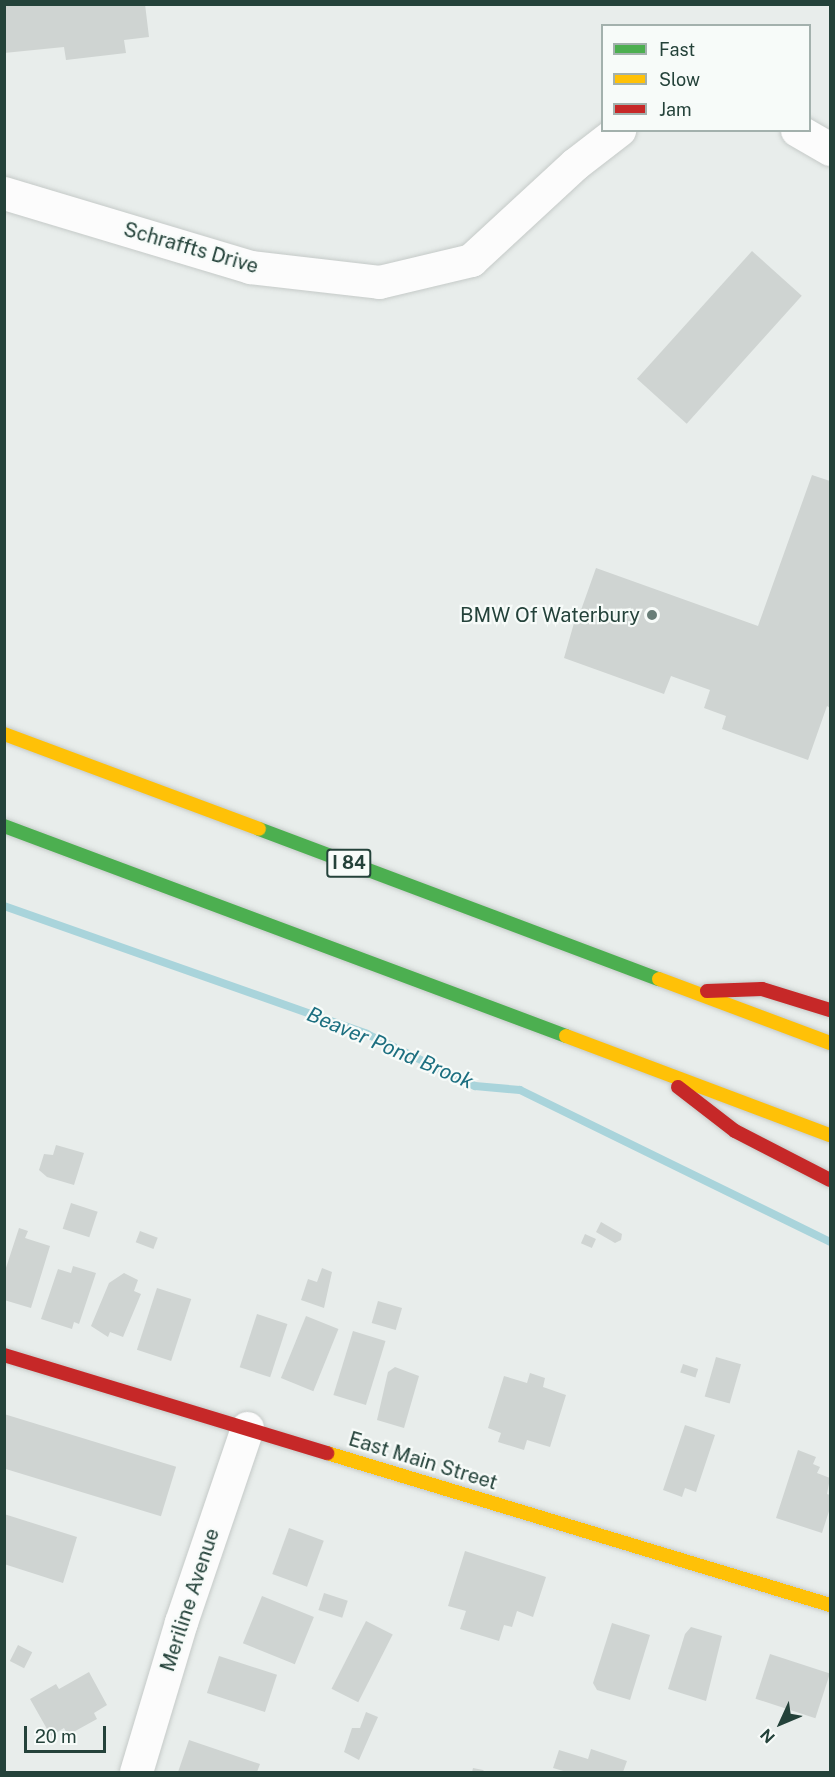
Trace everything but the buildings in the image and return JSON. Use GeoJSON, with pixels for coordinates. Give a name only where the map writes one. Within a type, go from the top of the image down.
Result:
{"type":"FeatureCollection","features":[{"type":"Feature","properties":{"kind":"main road","name":"I 84"},"geometry":{"type":"LineString","coordinates":[[4,734],[831,1043]]}},
{"type":"Feature","properties":{"kind":"main road"},"geometry":{"type":"LineString","coordinates":[[4,826],[831,1135]]}},
{"type":"Feature","properties":{"kind":"main road"},"geometry":{"type":"LineString","coordinates":[[694,992],[762,989],[831,1010]]}},
{"type":"Feature","properties":{"kind":"main road"},"geometry":{"type":"LineString","coordinates":[[664,1073],[735,1131],[831,1180]]}},
{"type":"Feature","properties":{"kind":"main road","name":"East Main Street"},"geometry":{"type":"LineString","coordinates":[[4,1355],[831,1605]]}},
{"type":"Feature","properties":{"kind":"street","name":"Schraffts Drive"},"geometry":{"type":"LineString","coordinates":[[4,193],[250,267],[379,282],[471,260],[575,164],[616,132]]}},
{"type":"Feature","properties":{"kind":"street"},"geometry":{"type":"LineString","coordinates":[[801,132],[831,149]]}},
{"type":"Feature","properties":{"kind":"street","name":"Meriline Avenue"},"geometry":{"type":"LineString","coordinates":[[136,1773],[181,1622],[247,1428]]}},
{"type":"Feature","properties":{"kind":"waterway","name":"Beaver Pond Brook"},"geometry":{"type":"LineString","coordinates":[[4,906],[367,1034],[475,1086],[520,1090],[830,1242]]}},
{"type":"Feature","properties":{"kind":"traffic: fast"},"geometry":{"type":"LineString","coordinates":[[4,826],[566,1036]]}},
{"type":"Feature","properties":{"kind":"traffic: fast"},"geometry":{"type":"LineString","coordinates":[[259,829],[659,979]]}},
{"type":"Feature","properties":{"kind":"traffic: slow"},"geometry":{"type":"LineString","coordinates":[[4,734],[259,829]]}},
{"type":"Feature","properties":{"kind":"traffic: slow"},"geometry":{"type":"LineString","coordinates":[[659,979],[830,1043]]}},
{"type":"Feature","properties":{"kind":"traffic: slow"},"geometry":{"type":"LineString","coordinates":[[566,1036],[830,1135]]}},
{"type":"Feature","properties":{"kind":"traffic: slow"},"geometry":{"type":"LineString","coordinates":[[327,1453],[830,1605]]}},
{"type":"Feature","properties":{"kind":"traffic: jam"},"geometry":{"type":"LineString","coordinates":[[707,991],[762,989],[830,1010]]}},
{"type":"Feature","properties":{"kind":"traffic: jam"},"geometry":{"type":"LineString","coordinates":[[678,1087],[735,1131],[830,1180]]}},
{"type":"Feature","properties":{"kind":"traffic: jam"},"geometry":{"type":"LineString","coordinates":[[4,1355],[327,1453]]}},
{"type":"Feature","properties":{"kind":"place","name":"BMW Of Waterbury"},"geometry":{"type":"Point","coordinates":[652,615]}}]}
